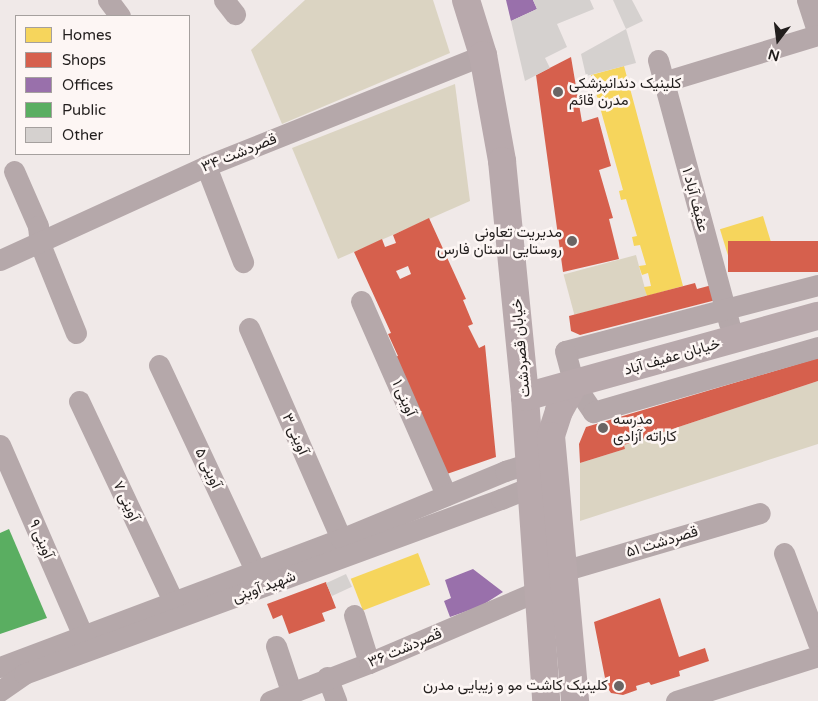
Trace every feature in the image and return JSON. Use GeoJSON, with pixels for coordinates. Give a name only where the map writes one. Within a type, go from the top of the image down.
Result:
{"type":"FeatureCollection","features":[{"type":"Feature","properties":{"kind":"main road","name":"خیابان قصردشت"},"geometry":{"type":"LineString","coordinates":[[466,0],[483,55],[502,161],[525,397],[538,474],[563,571],[575,701]]}},
{"type":"Feature","properties":{"kind":"main road","name":"خیابان عفیف آباد"},"geometry":{"type":"LineString","coordinates":[[525,397],[818,316]]}},
{"type":"Feature","properties":{"kind":"main road","name":"خیابان قصردشت"},"geometry":{"type":"LineString","coordinates":[[546,701],[538,591],[538,474],[559,410],[574,384]]}},
{"type":"Feature","properties":{"kind":"street"},"geometry":{"type":"LineString","coordinates":[[108,0],[119,15]]}},
{"type":"Feature","properties":{"kind":"street"},"geometry":{"type":"LineString","coordinates":[[663,82],[818,34],[812,8]]}},
{"type":"Feature","properties":{"kind":"street","name":"قصردشت ۳۴"},"geometry":{"type":"LineString","coordinates":[[0,260],[40,244],[206,166],[483,55]]}},
{"type":"Feature","properties":{"kind":"street","name":"عفیف آباد ۱"},"geometry":{"type":"LineString","coordinates":[[658,60],[734,339]]}},
{"type":"Feature","properties":{"kind":"street"},"geometry":{"type":"LineString","coordinates":[[206,166],[243,262]]}},
{"type":"Feature","properties":{"kind":"street"},"geometry":{"type":"LineString","coordinates":[[14,171],[38,226],[40,244],[76,333]]}},
{"type":"Feature","properties":{"kind":"street"},"geometry":{"type":"LineString","coordinates":[[818,285],[726,311],[565,351],[574,384],[593,412],[818,347]]}},
{"type":"Feature","properties":{"kind":"street","name":"۱ آوینی"},"geometry":{"type":"LineString","coordinates":[[361,301],[446,495]]}},
{"type":"Feature","properties":{"kind":"street","name":"۳ آوینی"},"geometry":{"type":"LineString","coordinates":[[249,328],[341,539]]}},
{"type":"Feature","properties":{"kind":"street","name":"۵ آوینی"},"geometry":{"type":"LineString","coordinates":[[159,364],[256,572]]}},
{"type":"Feature","properties":{"kind":"street"},"geometry":{"type":"LineString","coordinates":[[525,397],[551,436]]}},
{"type":"Feature","properties":{"kind":"street","name":"۷ آوینی"},"geometry":{"type":"LineString","coordinates":[[79,401],[173,601]]}},
{"type":"Feature","properties":{"kind":"street","name":"۹ آوینی"},"geometry":{"type":"LineString","coordinates":[[0,445],[82,634]]}},
{"type":"Feature","properties":{"kind":"street","name":"شهید آوینی"},"geometry":{"type":"LineString","coordinates":[[0,667],[82,634],[256,572],[446,495],[538,474]]}},
{"type":"Feature","properties":{"kind":"street","name":"شهید آوینی"},"geometry":{"type":"LineString","coordinates":[[0,691],[24,674],[538,474]]}},
{"type":"Feature","properties":{"kind":"street","name":"۵۱ قصردشت"},"geometry":{"type":"LineString","coordinates":[[563,571],[760,512]]}},
{"type":"Feature","properties":{"kind":"street"},"geometry":{"type":"LineString","coordinates":[[784,553],[818,643]]}},
{"type":"Feature","properties":{"kind":"street","name":"۳۶ قصردشت"},"geometry":{"type":"LineString","coordinates":[[270,701],[327,677],[369,664],[538,591]]}},
{"type":"Feature","properties":{"kind":"street"},"geometry":{"type":"LineString","coordinates":[[354,614],[369,664]]}},
{"type":"Feature","properties":{"kind":"street"},"geometry":{"type":"LineString","coordinates":[[276,646],[291,691]]}},
{"type":"Feature","properties":{"kind":"street"},"geometry":{"type":"LineString","coordinates":[[676,701],[818,656]]}},
{"type":"Feature","properties":{"kind":"street"},"geometry":{"type":"LineString","coordinates":[[327,677],[336,701]]}},
{"type":"Feature","properties":{"kind":"shaded area"},"geometry":{"type":"Polygon","coordinates":[[[305,0],[433,0],[450,53],[282,124],[251,50],[305,0]]]}},
{"type":"Feature","properties":{"kind":"shaded area"},"geometry":{"type":"Polygon","coordinates":[[[455,84],[470,201],[338,259],[292,148],[455,84]]]}},
{"type":"Feature","properties":{"kind":"shaded area"},"geometry":{"type":"Polygon","coordinates":[[[636,255],[647,296],[574,315],[564,274],[636,255]]]}},
{"type":"Feature","properties":{"kind":"shaded area"},"geometry":{"type":"Polygon","coordinates":[[[818,381],[818,444],[580,521],[580,463],[625,449],[624,445],[818,381]]]}},
{"type":"Feature","properties":{"kind":"building: Homes"},"geometry":{"type":"Polygon","coordinates":[[[624,66],[683,286],[647,296],[644,287],[651,286],[648,273],[642,275],[639,266],[646,265],[640,245],[634,246],[632,237],[637,236],[626,199],[621,200],[619,191],[623,190],[591,75],[624,66]]]}},
{"type":"Feature","properties":{"kind":"building: Homes"},"geometry":{"type":"Polygon","coordinates":[[[763,216],[774,253],[731,266],[720,229],[763,216]]]}},
{"type":"Feature","properties":{"kind":"building: Homes"},"geometry":{"type":"Polygon","coordinates":[[[418,553],[430,585],[363,611],[351,579],[418,553]]]}},
{"type":"Feature","properties":{"kind":"building: Shops"},"geometry":{"type":"Polygon","coordinates":[[[571,57],[582,122],[598,117],[611,166],[599,170],[613,218],[609,219],[619,259],[563,272],[536,75],[571,57]]]}},
{"type":"Feature","properties":{"kind":"building: Shops"},"geometry":{"type":"Polygon","coordinates":[[[429,218],[466,299],[463,300],[473,324],[468,326],[479,348],[485,345],[496,457],[444,475],[395,357],[398,356],[388,334],[391,333],[354,252],[382,239],[385,247],[396,243],[393,235],[429,218]],[[408,266],[396,271],[400,279],[411,274],[408,266]]]}},
{"type":"Feature","properties":{"kind":"building: Shops"},"geometry":{"type":"Polygon","coordinates":[[[728,241],[818,241],[818,272],[728,272],[728,241]]]}},
{"type":"Feature","properties":{"kind":"building: Shops"},"geometry":{"type":"Polygon","coordinates":[[[695,283],[697,289],[712,285],[716,300],[580,335],[571,331],[569,316],[695,283]]]}},
{"type":"Feature","properties":{"kind":"building: Shops"},"geometry":{"type":"Polygon","coordinates":[[[818,358],[818,381],[624,445],[625,449],[580,463],[579,444],[586,427],[818,358]]]}},
{"type":"Feature","properties":{"kind":"building: Shops"},"geometry":{"type":"Polygon","coordinates":[[[326,582],[336,608],[322,613],[325,621],[289,634],[282,615],[273,619],[267,604],[326,582]]]}},
{"type":"Feature","properties":{"kind":"building: Shops"},"geometry":{"type":"Polygon","coordinates":[[[660,598],[679,657],[705,648],[709,661],[679,671],[680,676],[651,685],[649,682],[636,686],[637,690],[623,695],[611,693],[602,680],[605,678],[594,622],[660,598]]]}},
{"type":"Feature","properties":{"kind":"building: Offices"},"geometry":{"type":"Polygon","coordinates":[[[506,0],[533,0],[537,9],[511,21],[506,0]]]}},
{"type":"Feature","properties":{"kind":"building: Offices"},"geometry":{"type":"Polygon","coordinates":[[[473,569],[503,592],[481,606],[450,617],[444,601],[451,598],[445,580],[473,569]]]}},
{"type":"Feature","properties":{"kind":"building: Public"},"geometry":{"type":"Polygon","coordinates":[[[9,529],[47,618],[0,634],[0,533],[9,529]]]}},
{"type":"Feature","properties":{"kind":"building: Other"},"geometry":{"type":"Polygon","coordinates":[[[533,0],[590,0],[594,9],[557,24],[567,47],[545,58],[550,68],[525,81],[511,21],[537,9],[533,0]]]}},
{"type":"Feature","properties":{"kind":"building: Other"},"geometry":{"type":"Polygon","coordinates":[[[613,0],[632,0],[643,21],[626,29],[613,0]]]}},
{"type":"Feature","properties":{"kind":"building: Other"},"geometry":{"type":"Polygon","coordinates":[[[626,29],[636,63],[586,76],[581,54],[626,29]]]}},
{"type":"Feature","properties":{"kind":"building: Other"},"geometry":{"type":"Polygon","coordinates":[[[346,574],[352,587],[332,596],[326,583],[346,574]]]}},
{"type":"Feature","properties":{"kind":"place","name":"کلینیک دندانپزشکی مدرن قائم"},"geometry":{"type":"Point","coordinates":[558,92]}},
{"type":"Feature","properties":{"kind":"place","name":"مدیریت تعاونی روستایی استان فارس"},"geometry":{"type":"Point","coordinates":[572,241]}},
{"type":"Feature","properties":{"kind":"place","name":"مدرسه کاراته آزادی"},"geometry":{"type":"Point","coordinates":[603,428]}},
{"type":"Feature","properties":{"kind":"place","name":"کلینیک کاشت مو و زیبایی مدرن"},"geometry":{"type":"Point","coordinates":[619,686]}}]}
